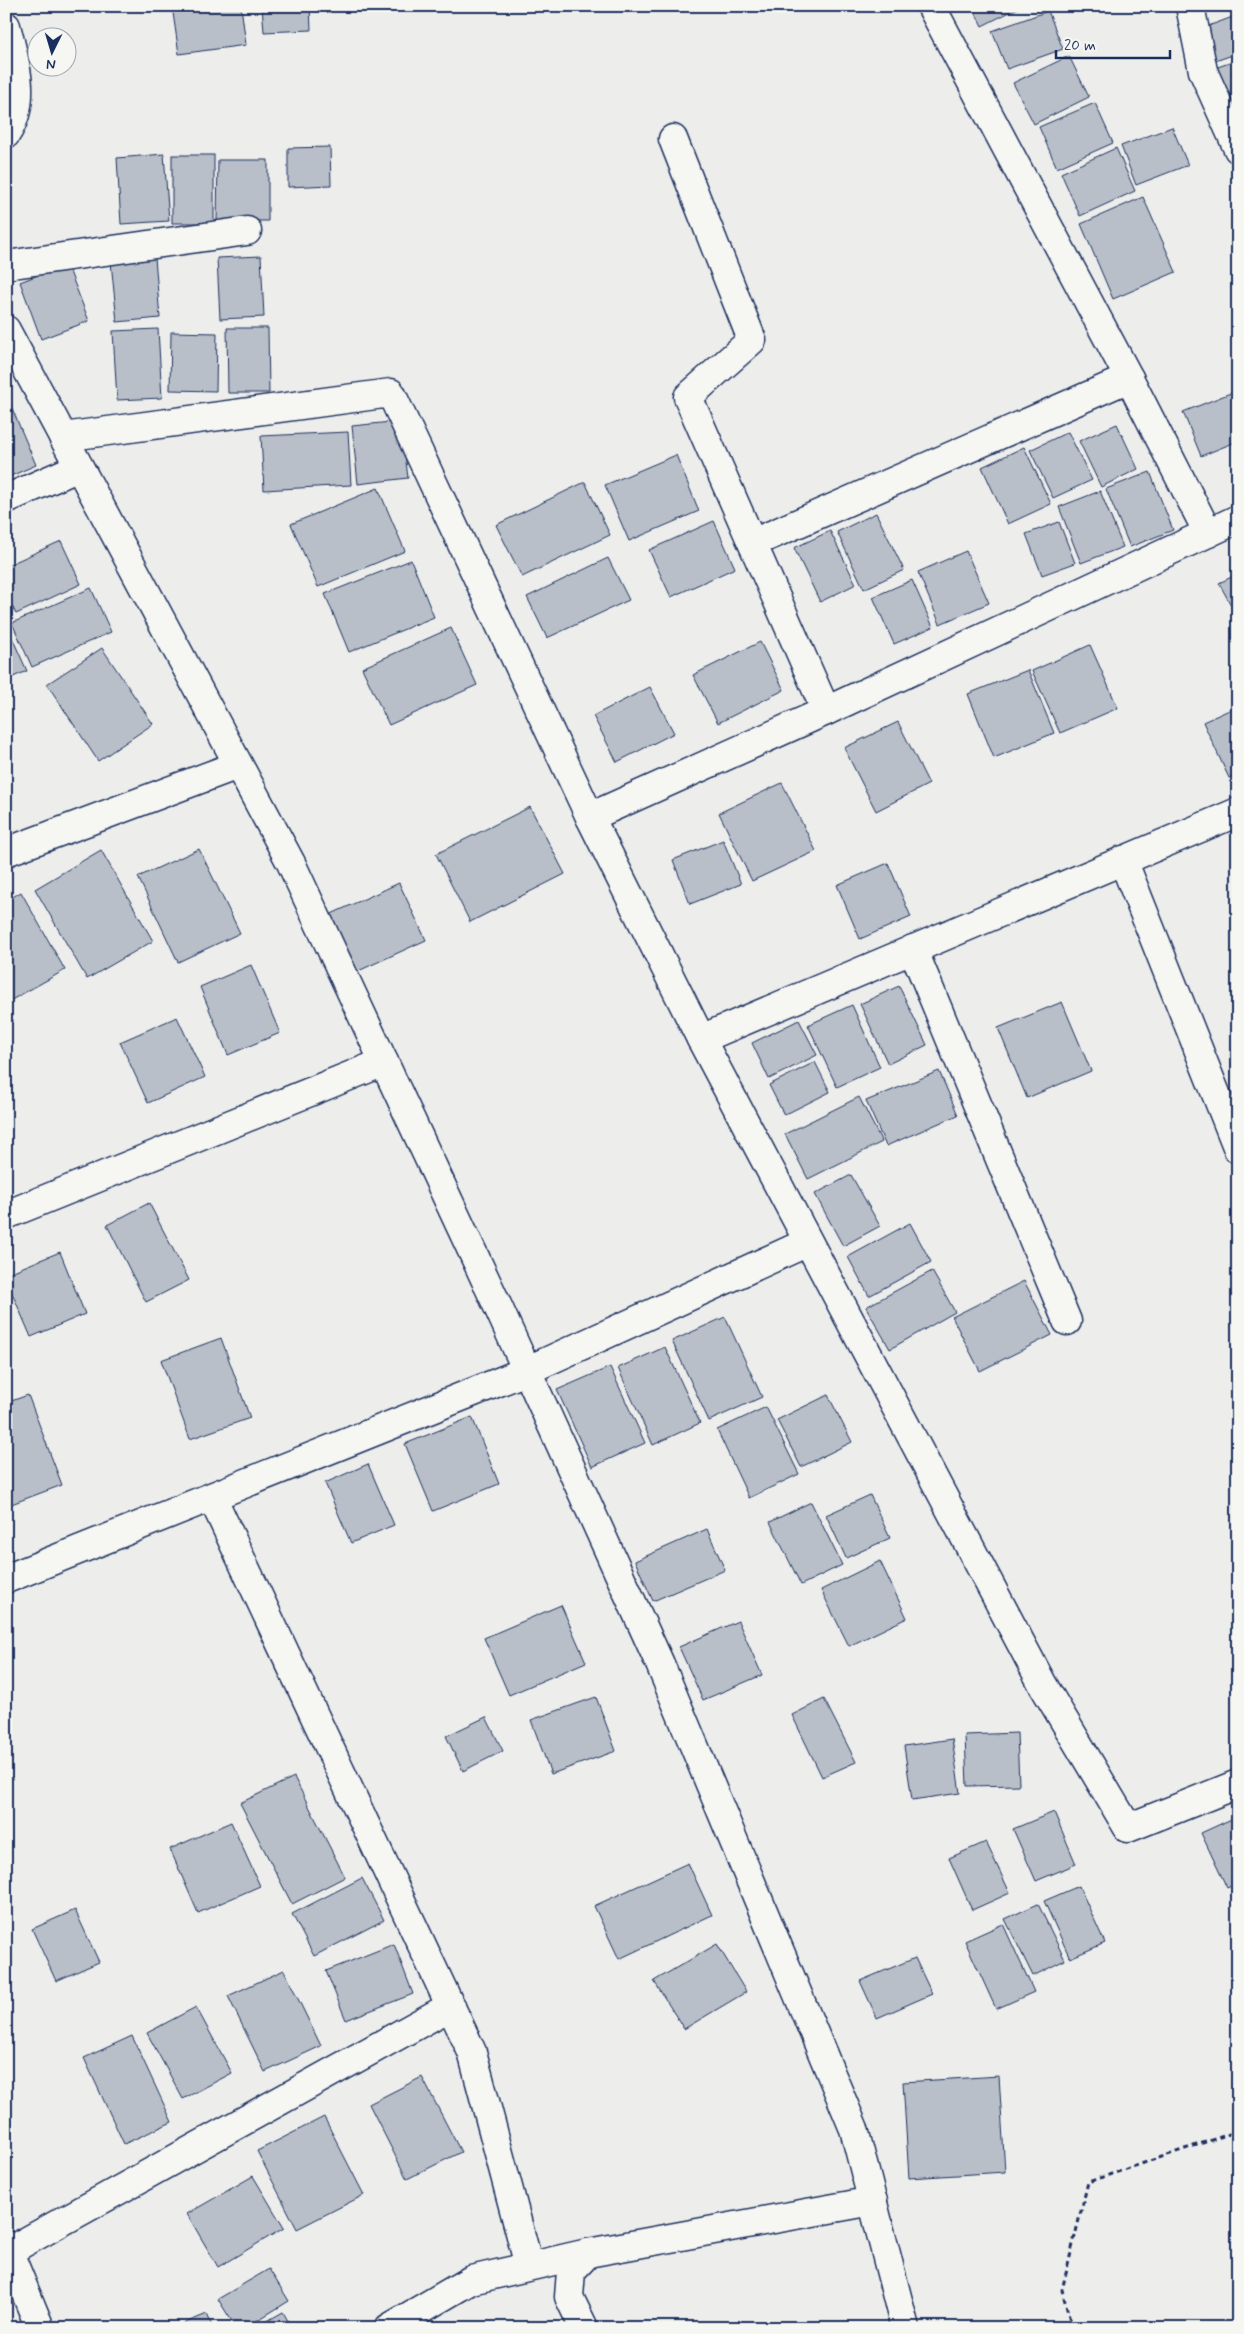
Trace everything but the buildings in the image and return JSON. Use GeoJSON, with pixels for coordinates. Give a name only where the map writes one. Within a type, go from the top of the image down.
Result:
{"type":"FeatureCollection","features":[{"type":"Feature","properties":{"kind":"street"},"geometry":{"type":"LineString","coordinates":[[931,6],[1129,378],[1208,533]]}},
{"type":"Feature","properties":{"kind":"street"},"geometry":{"type":"LineString","coordinates":[[1190,6],[1203,71],[1238,149]]}},
{"type":"Feature","properties":{"kind":"street"},"geometry":{"type":"LineString","coordinates":[[6,26],[20,82],[12,124],[6,134]]}},
{"type":"Feature","properties":{"kind":"street"},"geometry":{"type":"LineString","coordinates":[[672,140],[752,340],[688,397],[826,711]]}},
{"type":"Feature","properties":{"kind":"street"},"geometry":{"type":"LineString","coordinates":[[6,265],[247,231]]}},
{"type":"Feature","properties":{"kind":"street"},"geometry":{"type":"LineString","coordinates":[[6,330],[291,863],[660,1664],[854,2129],[905,2328]]}},
{"type":"Feature","properties":{"kind":"street"},"geometry":{"type":"LineString","coordinates":[[753,543],[1129,378]]}},
{"type":"Feature","properties":{"kind":"street"},"geometry":{"type":"LineString","coordinates":[[63,437],[391,393],[590,818],[701,1039],[1043,1685],[1128,1828],[1238,1784]]}},
{"type":"Feature","properties":{"kind":"street"},"geometry":{"type":"LineString","coordinates":[[6,499],[79,467]]}},
{"type":"Feature","properties":{"kind":"street"},"geometry":{"type":"LineString","coordinates":[[590,818],[826,711],[1238,519]]}},
{"type":"Feature","properties":{"kind":"street"},"geometry":{"type":"LineString","coordinates":[[6,852],[238,765]]}},
{"type":"Feature","properties":{"kind":"street"},"geometry":{"type":"LineString","coordinates":[[701,1039],[1238,812]]}},
{"type":"Feature","properties":{"kind":"street"},"geometry":{"type":"LineString","coordinates":[[1123,860],[1238,1149]]}},
{"type":"Feature","properties":{"kind":"street"},"geometry":{"type":"LineString","coordinates":[[913,949],[1067,1321]]}},
{"type":"Feature","properties":{"kind":"street"},"geometry":{"type":"LineString","coordinates":[[6,1215],[384,1062]]}},
{"type":"Feature","properties":{"kind":"street"},"geometry":{"type":"LineString","coordinates":[[6,1579],[526,1371],[808,1242]]}},
{"type":"Feature","properties":{"kind":"street"},"geometry":{"type":"LineString","coordinates":[[212,1497],[472,2052],[529,2266]]}},
{"type":"Feature","properties":{"kind":"street"},"geometry":{"type":"LineString","coordinates":[[40,2328],[8,2248],[451,2006]]}},
{"type":"Feature","properties":{"kind":"street"},"geometry":{"type":"LineString","coordinates":[[389,2328],[471,2280],[588,2252],[873,2201]]}},
{"type":"Feature","properties":{"kind":"street"},"geometry":{"type":"LineString","coordinates":[[584,2328],[569,2297],[571,2271],[588,2252]]}},
{"type":"Feature","properties":{"kind":"path"},"geometry":{"type":"LineString","coordinates":[[1072,2328],[1062,2290],[1088,2182],[1238,2131]]}}]}
